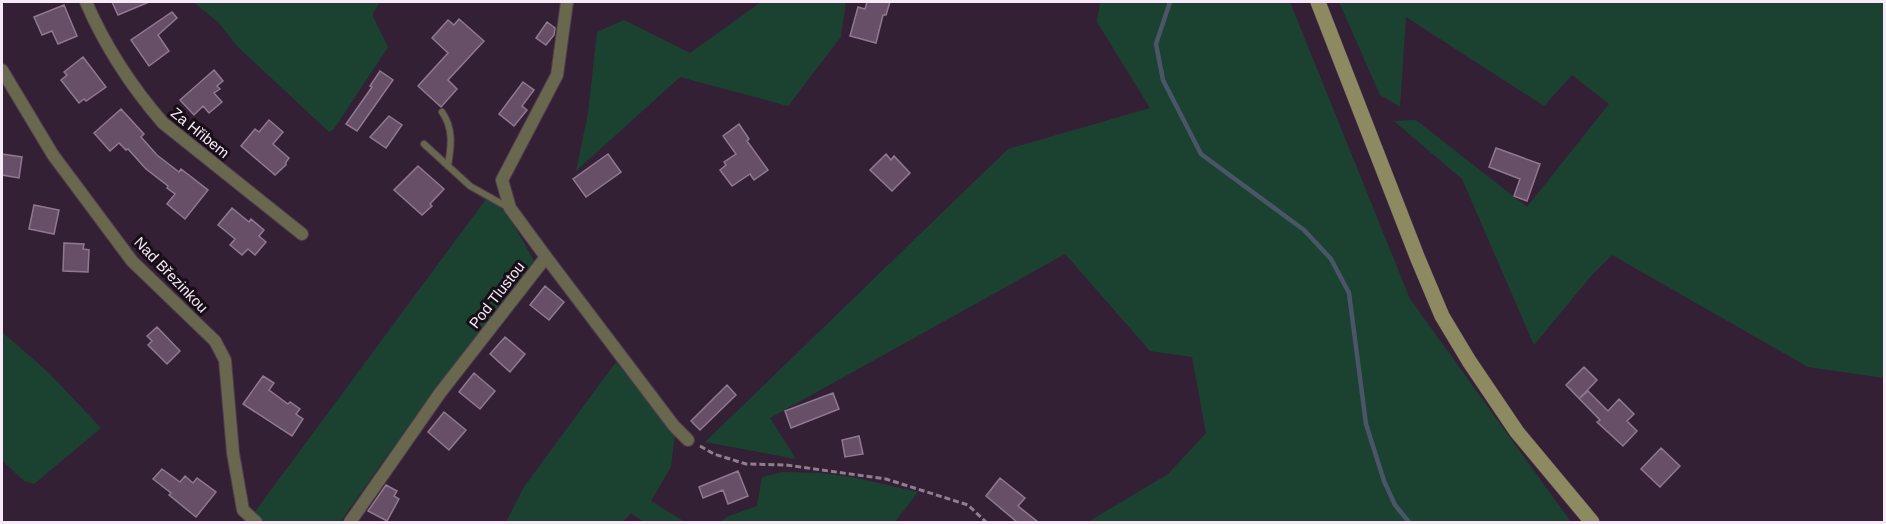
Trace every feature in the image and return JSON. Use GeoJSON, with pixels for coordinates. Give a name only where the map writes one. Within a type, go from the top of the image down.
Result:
{"type":"FeatureCollection","features":[{"type":"Feature","properties":{"kind":"main road"},"geometry":{"type":"LineString","coordinates":[[1318,2],[1442,316],[1517,432],[1592,522]]}},
{"type":"Feature","properties":{"kind":"street","name":"Za Hřibem"},"geometry":{"type":"LineString","coordinates":[[86,2],[118,64],[146,104],[163,123],[302,234]]}},
{"type":"Feature","properties":{"kind":"street","name":"Pod Tlustou"},"geometry":{"type":"LineString","coordinates":[[350,522],[440,393],[546,256],[510,208],[502,180],[557,75],[567,2]]}},
{"type":"Feature","properties":{"kind":"street","name":"Nad Březinkou"},"geometry":{"type":"LineString","coordinates":[[2,70],[53,155],[132,261],[215,341],[225,360],[233,453],[243,510],[256,522]]}},
{"type":"Feature","properties":{"kind":"street"},"geometry":{"type":"LineString","coordinates":[[546,256],[674,426],[688,440]]}},
{"type":"Feature","properties":{"kind":"lane"},"geometry":{"type":"LineString","coordinates":[[441,112],[445,117],[452,140],[448,166]]}},
{"type":"Feature","properties":{"kind":"lane"},"geometry":{"type":"LineString","coordinates":[[424,144],[470,186],[510,208]]}},
{"type":"Feature","properties":{"kind":"path"},"geometry":{"type":"LineString","coordinates":[[688,440],[714,454],[746,464],[786,465],[886,479],[968,505],[986,522]]}},
{"type":"Feature","properties":{"kind":"green space"},"geometry":{"type":"Polygon","coordinates":[[[193,2],[380,2],[373,17],[388,47],[334,129],[329,132],[238,47],[218,22],[193,2]]]}},
{"type":"Feature","properties":{"kind":"green space"},"geometry":{"type":"Polygon","coordinates":[[[761,2],[846,2],[841,37],[788,106],[680,77],[576,171],[588,113],[597,32],[624,20],[690,53],[761,2]]]}},
{"type":"Feature","properties":{"kind":"green space"},"geometry":{"type":"Polygon","coordinates":[[[1100,2],[1290,2],[1410,299],[1571,522],[1088,522],[1168,474],[1206,433],[1192,357],[1150,351],[1065,254],[770,418],[796,459],[705,442],[1008,149],[1150,108],[1097,22],[1100,2]]]}},
{"type":"Feature","properties":{"kind":"green space"},"geometry":{"type":"Polygon","coordinates":[[[1339,2],[1884,2],[1884,378],[1808,367],[1612,255],[1591,276],[1534,345],[1462,179],[1394,121],[1416,120],[1527,207],[1609,104],[1572,75],[1544,106],[1406,17],[1400,107],[1380,95],[1339,2]]]}},
{"type":"Feature","properties":{"kind":"green space"},"geometry":{"type":"Polygon","coordinates":[[[486,199],[506,211],[534,261],[435,389],[340,522],[265,522],[254,513],[486,199]]]}},
{"type":"Feature","properties":{"kind":"green space"},"geometry":{"type":"Polygon","coordinates":[[[2,332],[48,372],[101,428],[34,484],[24,481],[2,460],[2,332]]]}},
{"type":"Feature","properties":{"kind":"green space"},"geometry":{"type":"Polygon","coordinates":[[[616,362],[675,433],[671,467],[651,501],[685,522],[644,522],[631,513],[623,522],[506,522],[524,487],[616,362]]]}},
{"type":"Feature","properties":{"kind":"green space"},"geometry":{"type":"Polygon","coordinates":[[[782,472],[852,477],[918,492],[895,522],[720,522],[729,516],[757,506],[762,477],[782,472]]]}},
{"type":"Feature","properties":{"kind":"building"},"geometry":{"type":"Polygon","coordinates":[[[112,2],[149,2],[118,15],[112,2]]]}},
{"type":"Feature","properties":{"kind":"building"},"geometry":{"type":"Polygon","coordinates":[[[867,2],[890,2],[886,15],[883,15],[876,43],[850,36],[858,7],[865,9],[867,2]]]}},
{"type":"Feature","properties":{"kind":"building"},"geometry":{"type":"Polygon","coordinates":[[[64,5],[77,36],[58,44],[52,31],[42,35],[34,17],[64,5]]]}},
{"type":"Feature","properties":{"kind":"building"},"geometry":{"type":"Polygon","coordinates":[[[172,12],[177,18],[158,35],[169,51],[149,66],[131,40],[172,12]]]}},
{"type":"Feature","properties":{"kind":"building"},"geometry":{"type":"Polygon","coordinates":[[[459,19],[484,41],[448,80],[457,89],[441,107],[418,86],[448,53],[432,38],[448,20],[454,25],[459,19]]]}},
{"type":"Feature","properties":{"kind":"building"},"geometry":{"type":"Polygon","coordinates":[[[547,22],[555,28],[554,35],[546,45],[536,38],[547,22]]]}},
{"type":"Feature","properties":{"kind":"building"},"geometry":{"type":"Polygon","coordinates":[[[83,57],[106,87],[86,101],[84,99],[79,103],[61,80],[67,75],[64,72],[83,57]]]}},
{"type":"Feature","properties":{"kind":"building"},"geometry":{"type":"Polygon","coordinates":[[[214,70],[223,81],[217,86],[220,89],[214,93],[222,102],[209,113],[203,106],[194,115],[180,100],[214,70]]]}},
{"type":"Feature","properties":{"kind":"building"},"geometry":{"type":"Polygon","coordinates":[[[380,71],[393,80],[357,131],[346,124],[372,87],[370,86],[380,71]]]}},
{"type":"Feature","properties":{"kind":"building"},"geometry":{"type":"Polygon","coordinates":[[[523,82],[534,90],[522,106],[527,110],[514,126],[499,114],[523,82]]]}},
{"type":"Feature","properties":{"kind":"building"},"geometry":{"type":"Polygon","coordinates":[[[121,109],[144,134],[141,137],[157,155],[179,172],[181,169],[208,190],[185,219],[167,204],[175,194],[167,188],[168,186],[146,169],[128,149],[126,150],[119,143],[110,151],[94,133],[121,109]]]}},
{"type":"Feature","properties":{"kind":"building"},"geometry":{"type":"Polygon","coordinates":[[[389,116],[402,125],[386,148],[370,137],[389,116]]]}},
{"type":"Feature","properties":{"kind":"building"},"geometry":{"type":"Polygon","coordinates":[[[269,120],[283,132],[273,144],[289,158],[286,165],[275,175],[241,146],[255,129],[259,132],[269,120]]]}},
{"type":"Feature","properties":{"kind":"building"},"geometry":{"type":"Polygon","coordinates":[[[739,124],[749,139],[747,141],[768,170],[754,180],[750,174],[732,186],[720,170],[726,165],[724,162],[736,154],[723,136],[739,124]]]}},
{"type":"Feature","properties":{"kind":"building"},"geometry":{"type":"Polygon","coordinates":[[[1496,148],[1540,164],[1527,201],[1514,196],[1520,179],[1489,167],[1496,148]]]}},
{"type":"Feature","properties":{"kind":"building"},"geometry":{"type":"Polygon","coordinates":[[[2,154],[22,157],[19,178],[2,175],[2,154]]]}},
{"type":"Feature","properties":{"kind":"building"},"geometry":{"type":"Polygon","coordinates":[[[608,154],[621,172],[586,197],[573,179],[608,154]]]}},
{"type":"Feature","properties":{"kind":"building"},"geometry":{"type":"Polygon","coordinates":[[[886,154],[891,160],[894,156],[910,173],[892,191],[870,170],[886,154]]]}},
{"type":"Feature","properties":{"kind":"building"},"geometry":{"type":"Polygon","coordinates":[[[418,166],[444,189],[430,204],[432,206],[422,215],[394,190],[418,166]]]}},
{"type":"Feature","properties":{"kind":"building"},"geometry":{"type":"Polygon","coordinates":[[[34,205],[59,210],[54,234],[29,229],[34,205]]]}},
{"type":"Feature","properties":{"kind":"building"},"geometry":{"type":"Polygon","coordinates":[[[232,208],[249,222],[251,219],[264,230],[259,236],[266,242],[255,255],[248,249],[242,255],[230,245],[235,239],[218,225],[232,208]]]}},
{"type":"Feature","properties":{"kind":"building"},"geometry":{"type":"Polygon","coordinates":[[[64,243],[84,244],[83,249],[89,250],[88,272],[63,271],[64,243]]]}},
{"type":"Feature","properties":{"kind":"building"},"geometry":{"type":"Polygon","coordinates":[[[545,286],[564,302],[549,320],[530,305],[545,286]]]}},
{"type":"Feature","properties":{"kind":"building"},"geometry":{"type":"Polygon","coordinates":[[[157,327],[180,351],[167,364],[148,345],[152,341],[147,336],[157,327]]]}},
{"type":"Feature","properties":{"kind":"building"},"geometry":{"type":"Polygon","coordinates":[[[505,337],[525,354],[510,372],[490,354],[505,337]]]}},
{"type":"Feature","properties":{"kind":"building"},"geometry":{"type":"Polygon","coordinates":[[[1584,367],[1597,380],[1580,398],[1588,391],[1608,411],[1619,399],[1634,414],[1627,421],[1637,431],[1623,446],[1597,422],[1600,420],[1566,385],[1584,367]]]}},
{"type":"Feature","properties":{"kind":"building"},"geometry":{"type":"Polygon","coordinates":[[[474,373],[495,391],[480,409],[459,392],[474,373]]]}},
{"type":"Feature","properties":{"kind":"building"},"geometry":{"type":"Polygon","coordinates":[[[263,376],[274,383],[269,390],[288,404],[290,402],[300,409],[296,414],[303,419],[292,436],[243,404],[263,376]]]}},
{"type":"Feature","properties":{"kind":"building"},"geometry":{"type":"Polygon","coordinates":[[[727,385],[736,395],[700,430],[691,421],[727,385]]]}},
{"type":"Feature","properties":{"kind":"building"},"geometry":{"type":"Polygon","coordinates":[[[833,393],[839,409],[791,428],[785,411],[833,393]]]}},
{"type":"Feature","properties":{"kind":"building"},"geometry":{"type":"Polygon","coordinates":[[[444,412],[466,430],[449,450],[428,432],[444,412]]]}},
{"type":"Feature","properties":{"kind":"building"},"geometry":{"type":"Polygon","coordinates":[[[859,436],[863,454],[845,457],[842,440],[859,436]]]}},
{"type":"Feature","properties":{"kind":"building"},"geometry":{"type":"Polygon","coordinates":[[[1661,448],[1680,466],[1660,487],[1641,469],[1661,448]]]}},
{"type":"Feature","properties":{"kind":"building"},"geometry":{"type":"Polygon","coordinates":[[[162,469],[180,482],[185,476],[193,483],[197,478],[216,492],[196,517],[153,479],[162,469]]]}},
{"type":"Feature","properties":{"kind":"building"},"geometry":{"type":"Polygon","coordinates":[[[738,471],[748,496],[728,504],[723,490],[703,498],[699,487],[738,471]]]}},
{"type":"Feature","properties":{"kind":"building"},"geometry":{"type":"Polygon","coordinates":[[[1000,478],[1025,498],[1018,506],[1038,522],[1017,522],[986,496],[1000,478]]]}},
{"type":"Feature","properties":{"kind":"building"},"geometry":{"type":"Polygon","coordinates":[[[386,485],[397,491],[394,496],[399,499],[387,521],[368,511],[386,485]]]}},
{"type":"Feature","properties":{"kind":"waterway"},"geometry":{"type":"LineString","coordinates":[[1170,2],[1156,44],[1163,80],[1201,154],[1304,230],[1331,259],[1349,293],[1366,424],[1384,481],[1395,505],[1409,522]]}}]}
